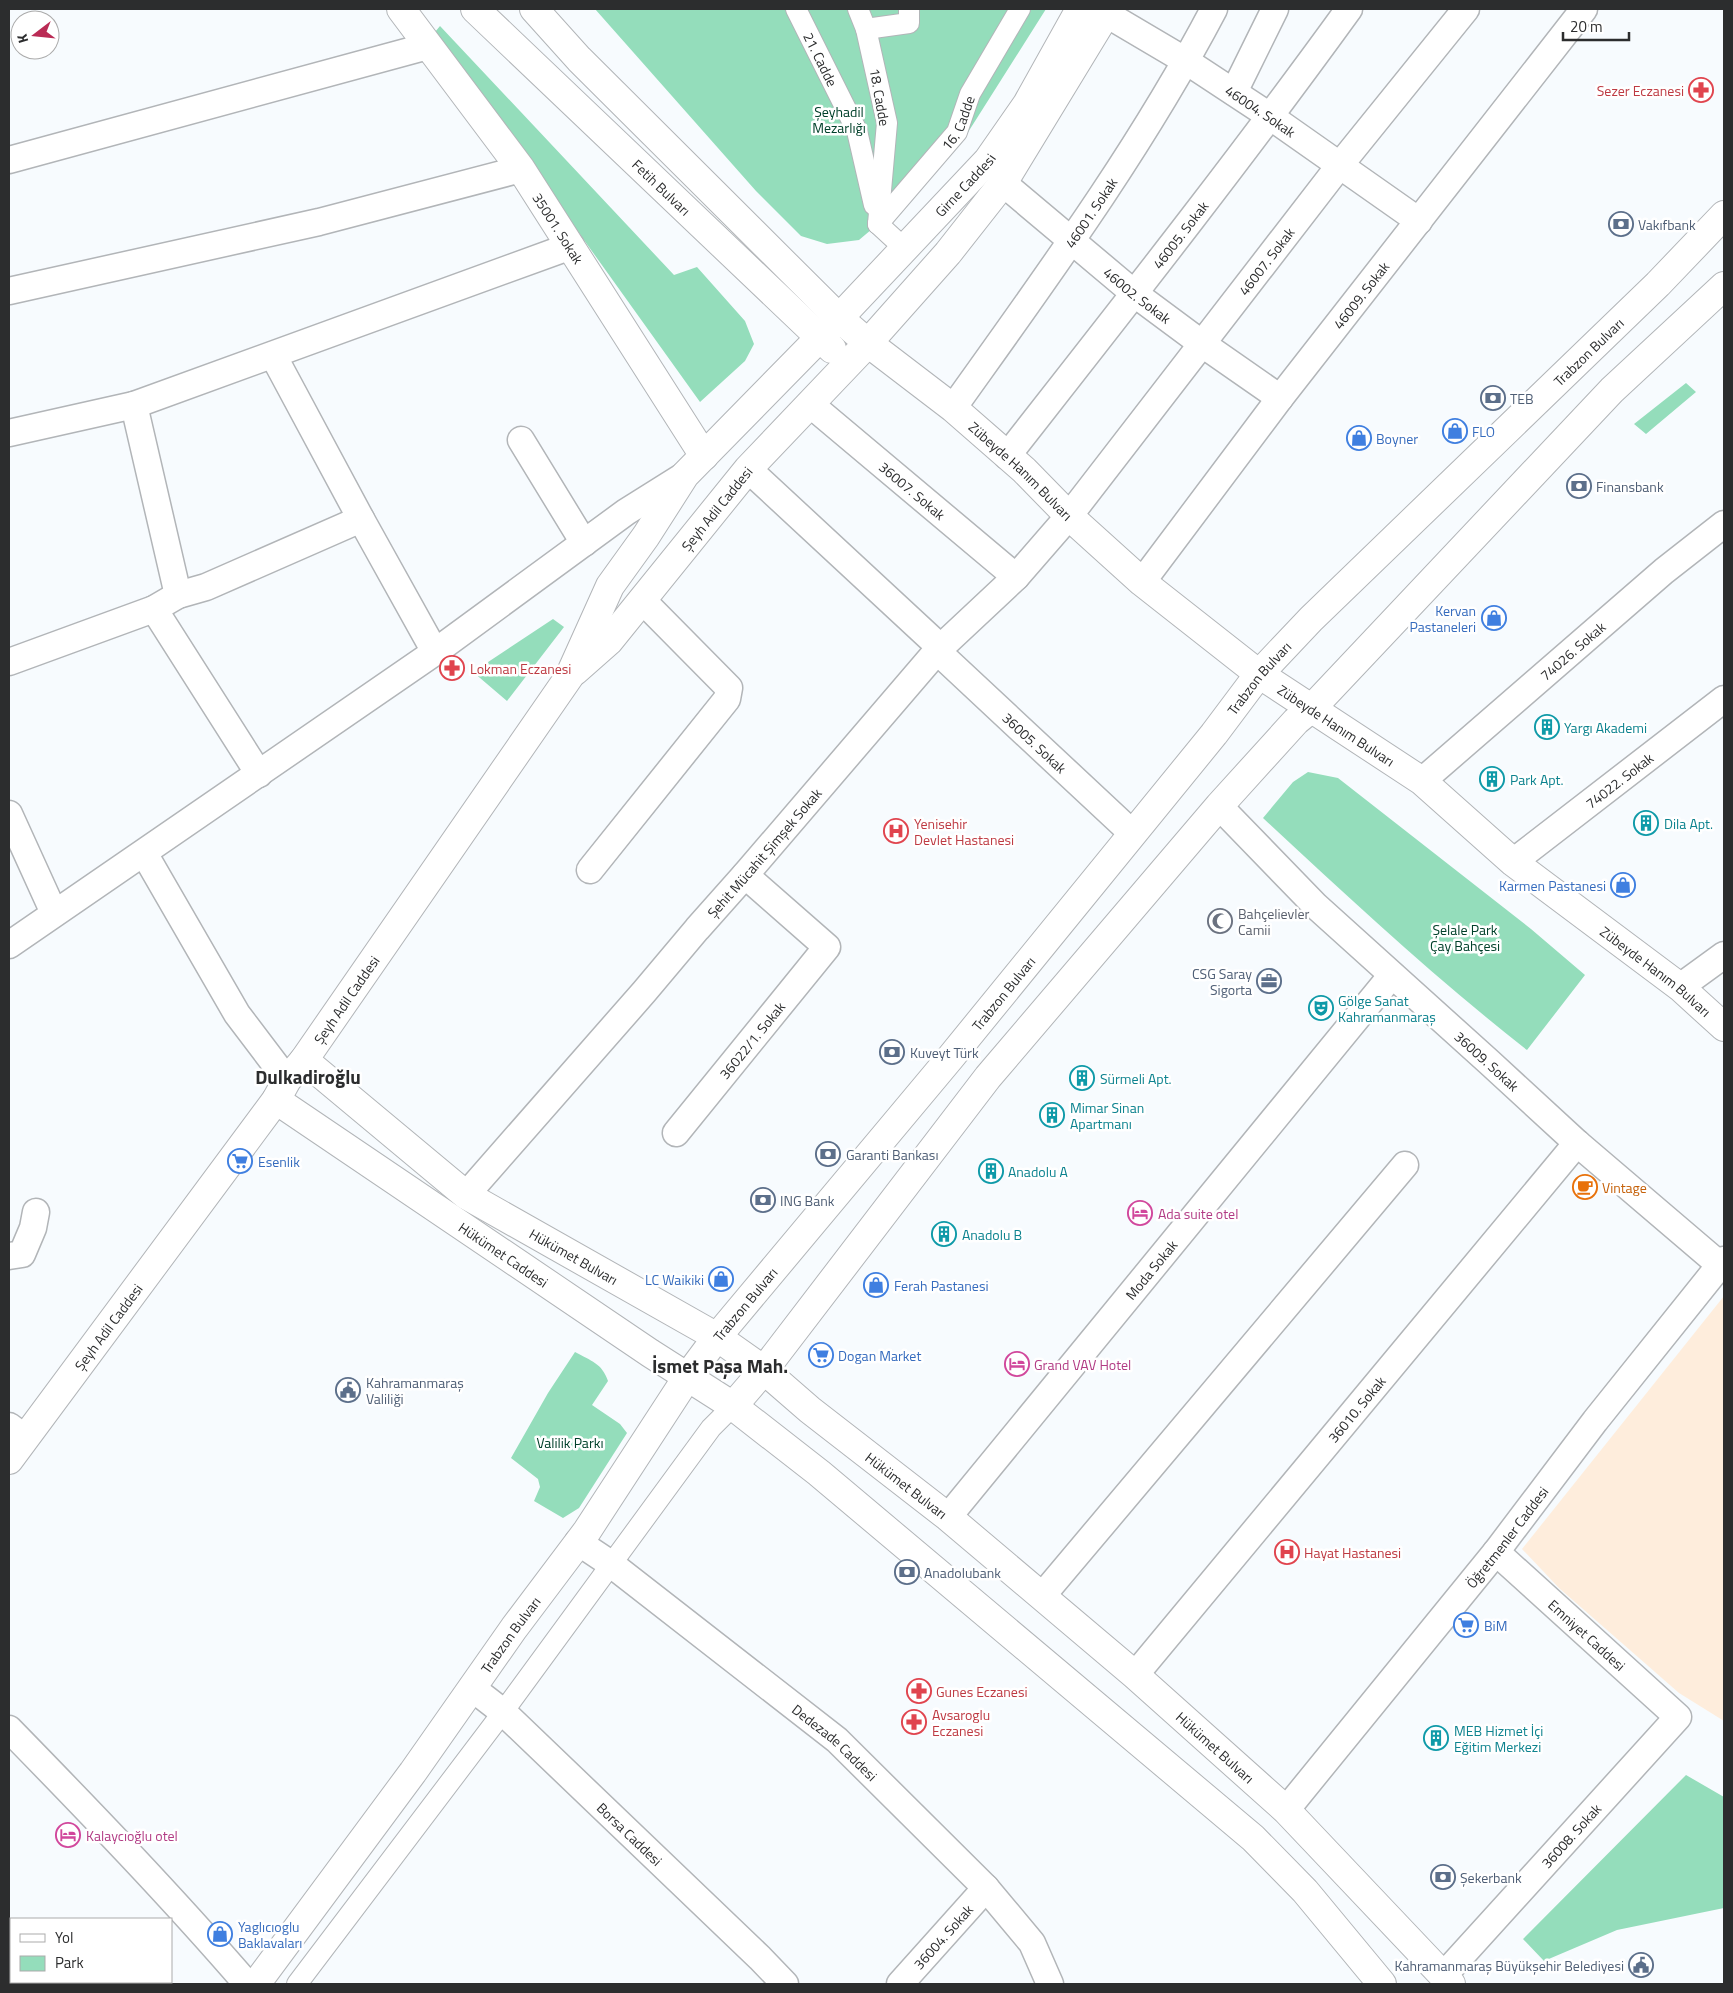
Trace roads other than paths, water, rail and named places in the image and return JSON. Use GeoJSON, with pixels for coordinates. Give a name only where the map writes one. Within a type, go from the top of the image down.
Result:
{"type":"FeatureCollection","features":[{"type":"Feature","properties":{"kind":"main road","name":"35001. Sokak"},"geometry":{"type":"LineString","coordinates":[[401,9],[520,169],[704,456]]}},
{"type":"Feature","properties":{"kind":"main road","name":"Fetih Bulvarı"},"geometry":{"type":"LineString","coordinates":[[475,9],[848,364]]}},
{"type":"Feature","properties":{"kind":"main road"},"geometry":{"type":"LineString","coordinates":[[534,9],[579,60],[839,318]]}},
{"type":"Feature","properties":{"kind":"main road","name":"Girne Caddesi"},"geometry":{"type":"LineString","coordinates":[[819,337],[988,160],[1027,104],[1080,9]]}},
{"type":"Feature","properties":{"kind":"main road","name":"Girne Caddesi"},"geometry":{"type":"LineString","coordinates":[[868,343],[948,254],[1003,183],[1105,10]]}},
{"type":"Feature","properties":{"kind":"main road","name":"Trabzon Bulvarı"},"geometry":{"type":"LineString","coordinates":[[256,1984],[414,1772],[514,1628],[578,1542],[688,1376],[717,1337],[951,1057],[1214,734],[1259,674],[1311,619],[1658,284],[1724,214]]}},
{"type":"Feature","properties":{"kind":"main road"},"geometry":{"type":"LineString","coordinates":[[1382,1984],[1305,1892],[1253,1838],[819,1472],[733,1406],[764,1370],[988,1077],[1219,806],[1296,721],[1312,708],[1612,390],[1724,286]]}},
{"type":"Feature","properties":{"kind":"main road","name":"Zübeyde Hanım Bulvarı"},"geometry":{"type":"LineString","coordinates":[[839,318],[868,343],[953,408],[1024,470],[1069,516],[1142,582],[1259,674],[1422,781],[1513,862],[1680,987],[1724,1027]]}},
{"type":"Feature","properties":{"kind":"main road","name":"Şeyh Adil Caddesi"},"geometry":{"type":"LineString","coordinates":[[9,1460],[17,1432],[304,1060],[569,677],[610,586],[646,536],[685,475],[819,337]]}},
{"type":"Feature","properties":{"kind":"main road","name":"Şeyh Adil Caddesi"},"geometry":{"type":"LineString","coordinates":[[569,677],[609,641],[748,469],[868,343]]}},
{"type":"Feature","properties":{"kind":"main road","name":"Hükümet Bulvarı"},"geometry":{"type":"LineString","coordinates":[[304,1060],[466,1195],[717,1337],[764,1370],[810,1410],[948,1517],[1135,1674],[1286,1810],[1447,1980]]}},
{"type":"Feature","properties":{"kind":"main road","name":"Hükümet Caddesi"},"geometry":{"type":"LineString","coordinates":[[282,1090],[650,1353],[733,1406]]}},
{"type":"Feature","properties":{"kind":"street","name":"21. Cadde"},"geometry":{"type":"LineString","coordinates":[[796,9],[857,131],[878,224]]}},
{"type":"Feature","properties":{"kind":"street","name":"18. Cadde"},"geometry":{"type":"LineString","coordinates":[[858,9],[866,29],[887,123],[878,224]]}},
{"type":"Feature","properties":{"kind":"street"},"geometry":{"type":"LineString","coordinates":[[866,29],[909,23],[909,9]]}},
{"type":"Feature","properties":{"kind":"street","name":"16. Cadde"},"geometry":{"type":"LineString","coordinates":[[878,224],[957,132],[970,94],[1020,9]]}},
{"type":"Feature","properties":{"kind":"street","name":"46001. Sokak"},"geometry":{"type":"LineString","coordinates":[[953,408],[1073,241],[1186,61],[1214,9]]}},
{"type":"Feature","properties":{"kind":"street"},"geometry":{"type":"LineString","coordinates":[[1234,92],[1275,9]]}},
{"type":"Feature","properties":{"kind":"street","name":"46005. Sokak"},"geometry":{"type":"LineString","coordinates":[[1007,456],[1135,294],[1270,117],[1349,9]]}},
{"type":"Feature","properties":{"kind":"street","name":"46007. Sokak"},"geometry":{"type":"LineString","coordinates":[[1069,516],[1340,165],[1466,9]]}},
{"type":"Feature","properties":{"kind":"street","name":"46009. Sokak"},"geometry":{"type":"LineString","coordinates":[[1142,582],[1280,398],[1584,9]]}},
{"type":"Feature","properties":{"kind":"street","name":"46004. Sokak"},"geometry":{"type":"LineString","coordinates":[[1105,10],[1234,92],[1419,221]]}},
{"type":"Feature","properties":{"kind":"street"},"geometry":{"type":"LineString","coordinates":[[9,160],[428,46]]}},
{"type":"Feature","properties":{"kind":"street"},"geometry":{"type":"LineString","coordinates":[[9,290],[319,222],[520,169]]}},
{"type":"Feature","properties":{"kind":"street","name":"46002. Sokak"},"geometry":{"type":"LineString","coordinates":[[1003,183],[1135,294],[1280,398]]}},
{"type":"Feature","properties":{"kind":"street"},"geometry":{"type":"LineString","coordinates":[[878,224],[904,248]]}},
{"type":"Feature","properties":{"kind":"street"},"geometry":{"type":"LineString","coordinates":[[9,433],[134,405],[571,246]]}},
{"type":"Feature","properties":{"kind":"street"},"geometry":{"type":"LineString","coordinates":[[273,355],[435,652]]}},
{"type":"Feature","properties":{"kind":"street","name":"36007. Sokak"},"geometry":{"type":"LineString","coordinates":[[810,404],[1016,577]]}},
{"type":"Feature","properties":{"kind":"street"},"geometry":{"type":"LineString","coordinates":[[134,405],[178,595]]}},
{"type":"Feature","properties":{"kind":"street"},"geometry":{"type":"LineString","coordinates":[[521,440],[584,542]]}},
{"type":"Feature","properties":{"kind":"street","name":"36005. Sokak"},"geometry":{"type":"LineString","coordinates":[[748,469],[1132,833]]}},
{"type":"Feature","properties":{"kind":"street"},"geometry":{"type":"LineString","coordinates":[[9,945],[54,912],[144,853],[435,652],[626,512],[685,475]]}},
{"type":"Feature","properties":{"kind":"street","name":"Şehit Mücahit Şimşek Sokak"},"geometry":{"type":"LineString","coordinates":[[466,1195],[746,875],[939,650],[1016,577],[1069,516]]}},
{"type":"Feature","properties":{"kind":"street"},"geometry":{"type":"LineString","coordinates":[[9,662],[154,609],[178,595],[206,587],[361,519]]}},
{"type":"Feature","properties":{"kind":"street","name":"74026. Sokak"},"geometry":{"type":"LineString","coordinates":[[1422,781],[1664,571],[1724,524]]}},
{"type":"Feature","properties":{"kind":"street"},"geometry":{"type":"LineString","coordinates":[[590,870],[727,699],[729,688],[642,600]]}},
{"type":"Feature","properties":{"kind":"street"},"geometry":{"type":"LineString","coordinates":[[154,609],[259,774]]}},
{"type":"Feature","properties":{"kind":"street","name":"74022. Sokak"},"geometry":{"type":"LineString","coordinates":[[1513,862],[1724,699]]}},
{"type":"Feature","properties":{"kind":"street","name":"36009. Sokak"},"geometry":{"type":"LineString","coordinates":[[1219,806],[1316,906],[1577,1143],[1722,1262]]}},
{"type":"Feature","properties":{"kind":"street"},"geometry":{"type":"LineString","coordinates":[[9,814],[54,912]]}},
{"type":"Feature","properties":{"kind":"street"},"geometry":{"type":"LineString","coordinates":[[144,853],[282,1090]]}},
{"type":"Feature","properties":{"kind":"street","name":"36022/1. Sokak"},"geometry":{"type":"LineString","coordinates":[[676,1133],[827,947],[746,875]]}},
{"type":"Feature","properties":{"kind":"street"},"geometry":{"type":"LineString","coordinates":[[1680,987],[1724,955]]}},
{"type":"Feature","properties":{"kind":"street","name":"Moda Sokak"},"geometry":{"type":"LineString","coordinates":[[948,1517],[1392,975]]}},
{"type":"Feature","properties":{"kind":"street","name":"36010. Sokak"},"geometry":{"type":"LineString","coordinates":[[1135,1674],[1577,1143]]}},
{"type":"Feature","properties":{"kind":"street"},"geometry":{"type":"LineString","coordinates":[[1042,1596],[1405,1165]]}},
{"type":"Feature","properties":{"kind":"street"},"geometry":{"type":"LineString","coordinates":[[9,1256],[22,1254],[33,1228],[36,1212]]}},
{"type":"Feature","properties":{"kind":"street","name":"Öğretmenler Caddesi"},"geometry":{"type":"LineString","coordinates":[[1286,1810],[1496,1552],[1594,1421],[1722,1262]]}},
{"type":"Feature","properties":{"kind":"street"},"geometry":{"type":"LineString","coordinates":[[298,1984],[504,1712],[711,1428],[733,1406]]}},
{"type":"Feature","properties":{"kind":"street","name":"Dedezade Caddesi"},"geometry":{"type":"LineString","coordinates":[[578,1542],[611,1564],[837,1740],[986,1888],[1032,1943],[1050,1984]]}},
{"type":"Feature","properties":{"kind":"street","name":"Emniyet Caddesi"},"geometry":{"type":"LineString","coordinates":[[1496,1552],[1678,1717]]}},
{"type":"Feature","properties":{"kind":"street","name":"Borsa Caddesi"},"geometry":{"type":"LineString","coordinates":[[472,1688],[504,1712],[785,1984]]}},
{"type":"Feature","properties":{"kind":"street","name":"36008. Sokak"},"geometry":{"type":"LineString","coordinates":[[1447,1980],[1678,1717]]}},
{"type":"Feature","properties":{"kind":"street"},"geometry":{"type":"LineString","coordinates":[[9,1729],[182,1911],[247,1984]]}},
{"type":"Feature","properties":{"kind":"street","name":"36004. Sokak"},"geometry":{"type":"LineString","coordinates":[[900,1984],[986,1888]]}},
{"type":"Feature","properties":{"kind":"place","name":"Sezer Eczanesi"},"geometry":{"type":"Point","coordinates":[1701,90]}},
{"type":"Feature","properties":{"kind":"place","name":"Vakıfbank"},"geometry":{"type":"Point","coordinates":[1621,224]}},
{"type":"Feature","properties":{"kind":"place","name":"TEB"},"geometry":{"type":"Point","coordinates":[1493,398]}},
{"type":"Feature","properties":{"kind":"place","name":"FLO"},"geometry":{"type":"Point","coordinates":[1455,431]}},
{"type":"Feature","properties":{"kind":"place","name":"Boyner"},"geometry":{"type":"Point","coordinates":[1359,438]}},
{"type":"Feature","properties":{"kind":"place","name":"Finansbank"},"geometry":{"type":"Point","coordinates":[1579,486]}},
{"type":"Feature","properties":{"kind":"place","name":"Kervan Pastaneleri"},"geometry":{"type":"Point","coordinates":[1494,618]}},
{"type":"Feature","properties":{"kind":"place","name":"Lokman Eczanesi"},"geometry":{"type":"Point","coordinates":[452,668]}},
{"type":"Feature","properties":{"kind":"place","name":"Yargı Akademi"},"geometry":{"type":"Point","coordinates":[1547,727]}},
{"type":"Feature","properties":{"kind":"place","name":"Park Apt."},"geometry":{"type":"Point","coordinates":[1492,779]}},
{"type":"Feature","properties":{"kind":"place","name":"Dila Apt."},"geometry":{"type":"Point","coordinates":[1646,823]}},
{"type":"Feature","properties":{"kind":"place","name":"Yenisehir Devlet Hastanesi"},"geometry":{"type":"Point","coordinates":[896,831]}},
{"type":"Feature","properties":{"kind":"place","name":"Karmen Pastanesi"},"geometry":{"type":"Point","coordinates":[1623,885]}},
{"type":"Feature","properties":{"kind":"place","name":"Bahçelievler Camii"},"geometry":{"type":"Point","coordinates":[1220,921]}},
{"type":"Feature","properties":{"kind":"place","name":"CSG Saray Sigorta"},"geometry":{"type":"Point","coordinates":[1269,981]}},
{"type":"Feature","properties":{"kind":"place","name":"Gölge Sanat Kahramanmaraş"},"geometry":{"type":"Point","coordinates":[1321,1008]}},
{"type":"Feature","properties":{"kind":"place","name":"Kuveyt Türk"},"geometry":{"type":"Point","coordinates":[892,1052]}},
{"type":"Feature","properties":{"kind":"place","name":"Sürmeli Apt."},"geometry":{"type":"Point","coordinates":[1082,1078]}},
{"type":"Feature","properties":{"kind":"place","name":"Mimar Sinan Apartmanı"},"geometry":{"type":"Point","coordinates":[1052,1115]}},
{"type":"Feature","properties":{"kind":"place","name":"Garanti Bankası"},"geometry":{"type":"Point","coordinates":[828,1154]}},
{"type":"Feature","properties":{"kind":"place","name":"Esenlik"},"geometry":{"type":"Point","coordinates":[240,1161]}},
{"type":"Feature","properties":{"kind":"place","name":"Anadolu A"},"geometry":{"type":"Point","coordinates":[991,1171]}},
{"type":"Feature","properties":{"kind":"place","name":"Vintage"},"geometry":{"type":"Point","coordinates":[1585,1187]}},
{"type":"Feature","properties":{"kind":"place","name":"ING Bank"},"geometry":{"type":"Point","coordinates":[763,1200]}},
{"type":"Feature","properties":{"kind":"place","name":"Ada suite otel"},"geometry":{"type":"Point","coordinates":[1140,1213]}},
{"type":"Feature","properties":{"kind":"place","name":"Anadolu B"},"geometry":{"type":"Point","coordinates":[944,1234]}},
{"type":"Feature","properties":{"kind":"place","name":"LC Waikiki"},"geometry":{"type":"Point","coordinates":[721,1279]}},
{"type":"Feature","properties":{"kind":"place","name":"Ferah Pastanesi"},"geometry":{"type":"Point","coordinates":[876,1285]}},
{"type":"Feature","properties":{"kind":"place","name":"Dogan Market"},"geometry":{"type":"Point","coordinates":[821,1355]}},
{"type":"Feature","properties":{"kind":"place","name":"Grand VAV Hotel"},"geometry":{"type":"Point","coordinates":[1017,1364]}},
{"type":"Feature","properties":{"kind":"place","name":"Kahramanmaraş Valiliği"},"geometry":{"type":"Point","coordinates":[348,1390]}},
{"type":"Feature","properties":{"kind":"place","name":"Hayat Hastanesi"},"geometry":{"type":"Point","coordinates":[1287,1552]}},
{"type":"Feature","properties":{"kind":"place","name":"Anadolubank"},"geometry":{"type":"Point","coordinates":[907,1572]}},
{"type":"Feature","properties":{"kind":"place","name":"BiM"},"geometry":{"type":"Point","coordinates":[1466,1625]}},
{"type":"Feature","properties":{"kind":"place","name":"Gunes Eczanesi"},"geometry":{"type":"Point","coordinates":[919,1691]}},
{"type":"Feature","properties":{"kind":"place","name":"Avsaroglu Eczanesi"},"geometry":{"type":"Point","coordinates":[914,1722]}},
{"type":"Feature","properties":{"kind":"place","name":"MEB Hizmet İçi Eğitim Merkezi"},"geometry":{"type":"Point","coordinates":[1436,1738]}},
{"type":"Feature","properties":{"kind":"place","name":"Kalaycıoğlu otel"},"geometry":{"type":"Point","coordinates":[68,1835]}},
{"type":"Feature","properties":{"kind":"place","name":"Şekerbank"},"geometry":{"type":"Point","coordinates":[1443,1877]}},
{"type":"Feature","properties":{"kind":"place","name":"Yaglıcıoglu Baklavaları"},"geometry":{"type":"Point","coordinates":[220,1934]}},
{"type":"Feature","properties":{"kind":"place","name":"Kahramanmaraş Büyükşehir Belediyesi"},"geometry":{"type":"Point","coordinates":[1641,1965]}},
{"type":"Feature","properties":{"kind":"district","name":"Dulkadiroğlu"},"geometry":{"type":"Point","coordinates":[308,1076]}},
{"type":"Feature","properties":{"kind":"district","name":"İsmet Paşa Mah."},"geometry":{"type":"Point","coordinates":[720,1365]}},
{"type":"Feature","properties":{"kind":"park label","name":"Şeyhadil Mezarlığı"},"geometry":{"type":"Point","coordinates":[839,120]}},
{"type":"Feature","properties":{"kind":"park label","name":"Şelale Park Çay Bahçesi"},"geometry":{"type":"Point","coordinates":[1465,938]}},
{"type":"Feature","properties":{"kind":"park label","name":"Valilik Parkı"},"geometry":{"type":"Point","coordinates":[570,1442]}}]}
